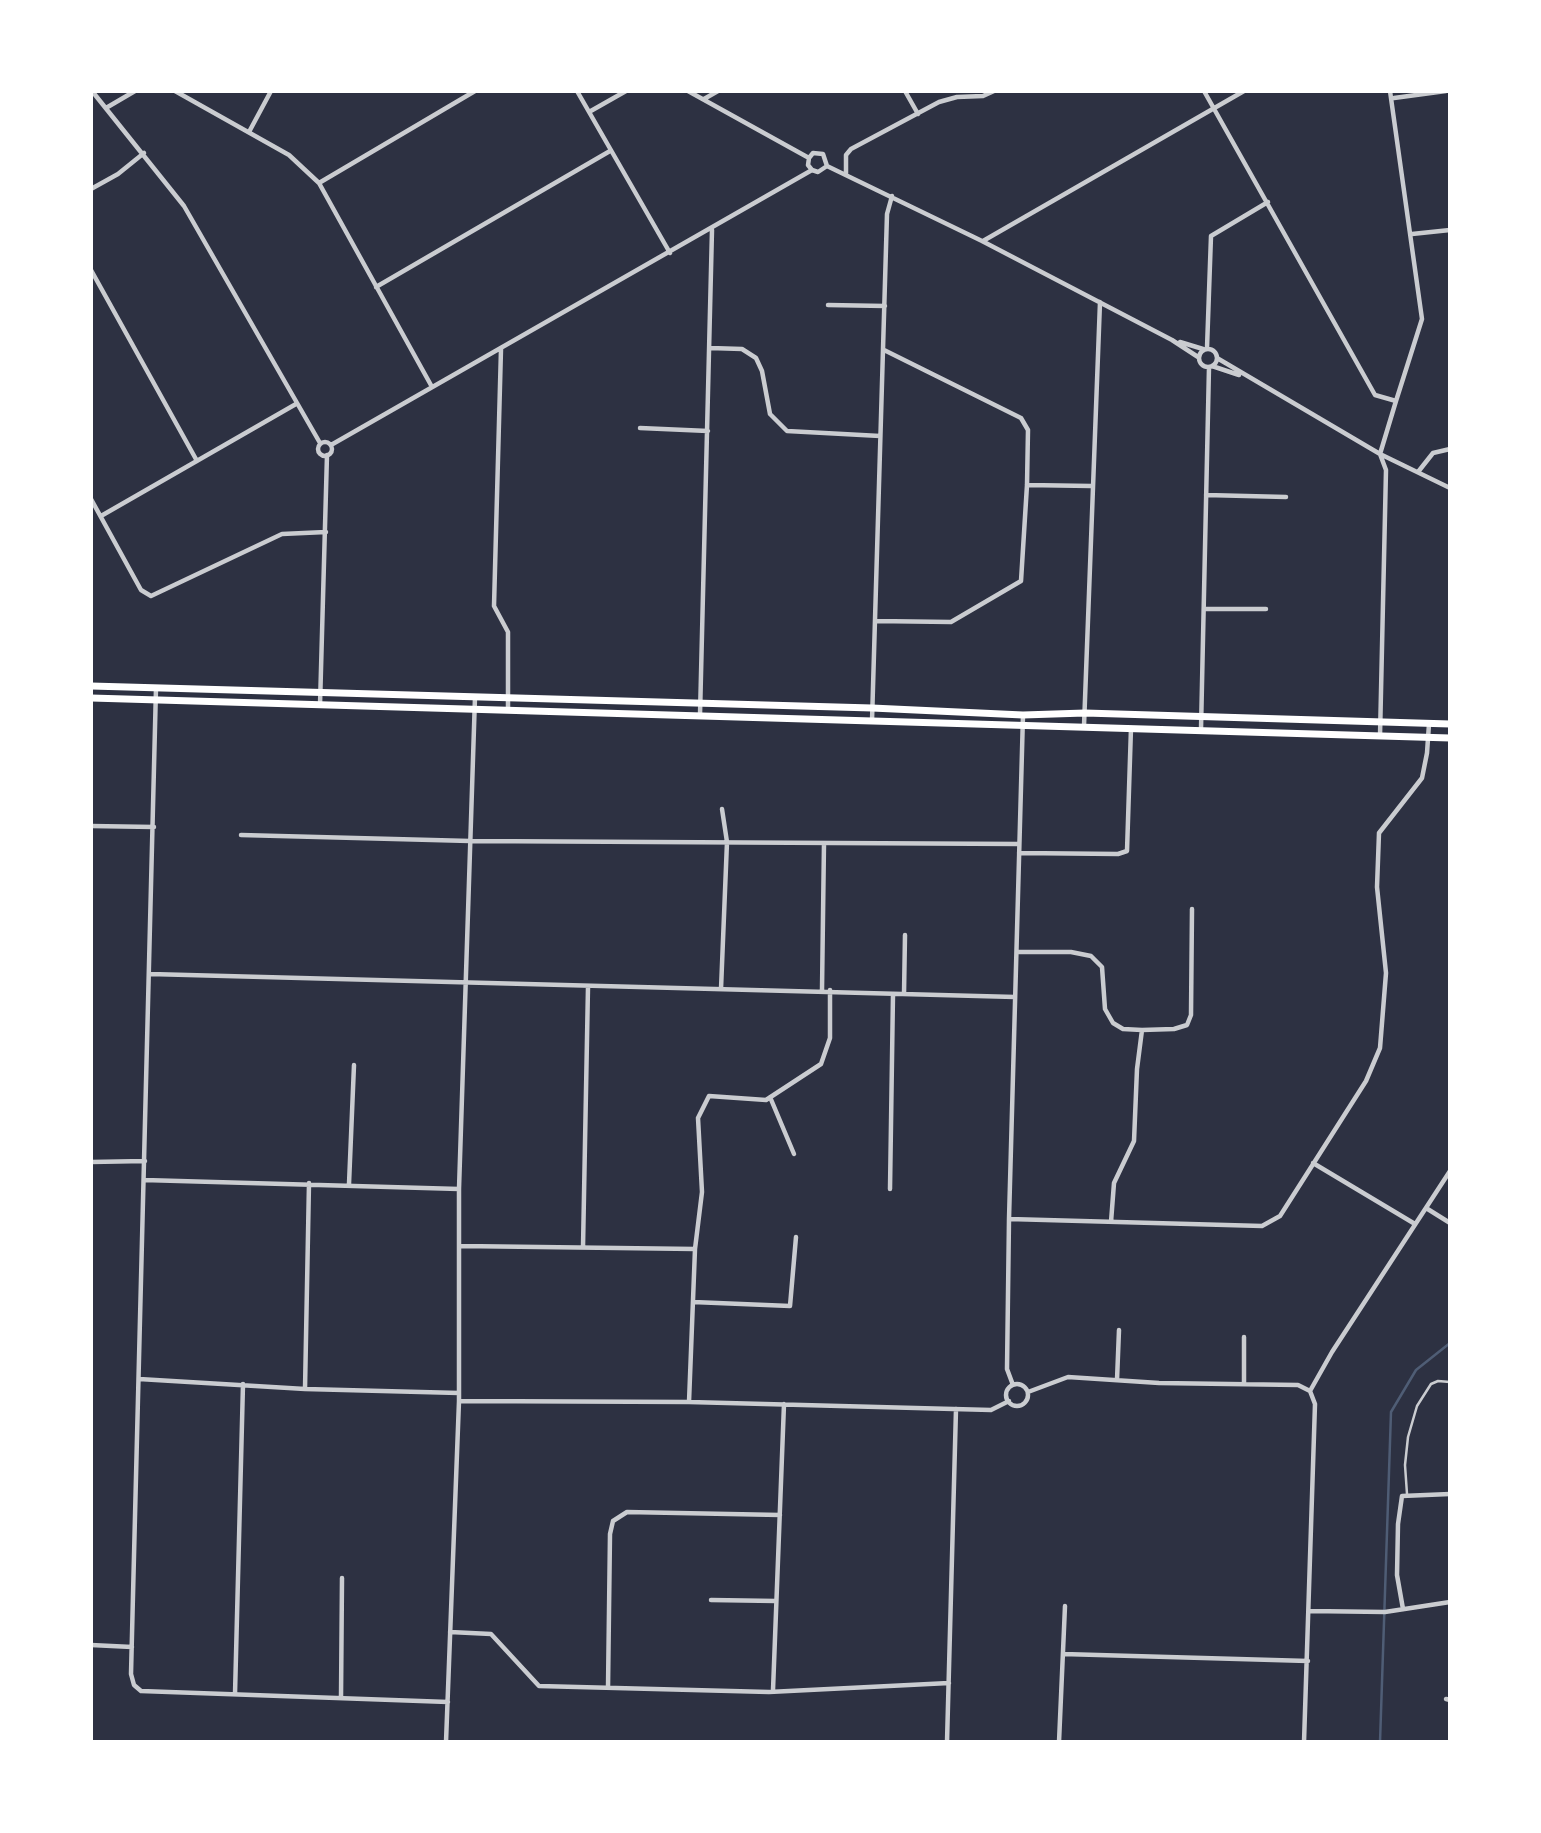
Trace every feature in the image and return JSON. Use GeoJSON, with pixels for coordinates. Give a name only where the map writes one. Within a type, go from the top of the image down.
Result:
{"type":"FeatureCollection","features":[{"type":"Feature","properties":{"kind":"main road"},"geometry":{"type":"LineString","coordinates":[[91,686],[872,708],[1023,715],[1084,713],[1450,724]]}},
{"type":"Feature","properties":{"kind":"main road"},"geometry":{"type":"LineString","coordinates":[[91,698],[1450,738]]}},
{"type":"Feature","properties":{"kind":"street"},"geometry":{"type":"LineString","coordinates":[[92,91],[144,153],[191,217],[320,443],[319,453],[327,456]]}},
{"type":"Feature","properties":{"kind":"street"},"geometry":{"type":"LineString","coordinates":[[106,108],[135,91]]}},
{"type":"Feature","properties":{"kind":"street"},"geometry":{"type":"LineString","coordinates":[[175,91],[289,155],[318,183],[432,387]]}},
{"type":"Feature","properties":{"kind":"street"},"geometry":{"type":"LineString","coordinates":[[249,132],[271,91]]}},
{"type":"Feature","properties":{"kind":"street"},"geometry":{"type":"LineString","coordinates":[[318,183],[465,93],[475,91]]}},
{"type":"Feature","properties":{"kind":"street"},"geometry":{"type":"LineString","coordinates":[[577,91],[670,253]]}},
{"type":"Feature","properties":{"kind":"street"},"geometry":{"type":"LineString","coordinates":[[589,112],[626,91]]}},
{"type":"Feature","properties":{"kind":"street"},"geometry":{"type":"LineString","coordinates":[[688,91],[809,158],[812,170]]}},
{"type":"Feature","properties":{"kind":"street"},"geometry":{"type":"LineString","coordinates":[[704,99],[718,91]]}},
{"type":"Feature","properties":{"kind":"street"},"geometry":{"type":"LineString","coordinates":[[905,91],[918,114]]}},
{"type":"Feature","properties":{"kind":"street"},"geometry":{"type":"LineString","coordinates":[[846,174],[845,155],[849,150],[949,98],[983,96],[994,91]]}},
{"type":"Feature","properties":{"kind":"street"},"geometry":{"type":"LineString","coordinates":[[1204,91],[1375,395],[1396,401]]}},
{"type":"Feature","properties":{"kind":"street"},"geometry":{"type":"LineString","coordinates":[[982,241],[1244,91]]}},
{"type":"Feature","properties":{"kind":"street"},"geometry":{"type":"LineString","coordinates":[[1380,736],[1387,470],[1380,454],[1422,319],[1394,98],[1390,91]]}},
{"type":"Feature","properties":{"kind":"street"},"geometry":{"type":"LineString","coordinates":[[1394,98],[1446,91]]}},
{"type":"Feature","properties":{"kind":"street"},"geometry":{"type":"LineString","coordinates":[[376,287],[610,151]]}},
{"type":"Feature","properties":{"kind":"street"},"geometry":{"type":"LineString","coordinates":[[809,158],[820,152],[826,156],[827,166]]}},
{"type":"Feature","properties":{"kind":"street"},"geometry":{"type":"LineString","coordinates":[[91,189],[118,174],[144,153]]}},
{"type":"Feature","properties":{"kind":"street"},"geometry":{"type":"LineString","coordinates":[[827,166],[982,241],[1172,340],[1198,357],[1200,363],[1247,377]]}},
{"type":"Feature","properties":{"kind":"street"},"geometry":{"type":"LineString","coordinates":[[331,445],[812,170],[818,172],[827,166]]}},
{"type":"Feature","properties":{"kind":"street"},"geometry":{"type":"LineString","coordinates":[[872,721],[887,214],[892,196]]}},
{"type":"Feature","properties":{"kind":"street"},"geometry":{"type":"LineString","coordinates":[[1198,357],[1205,349],[1211,236],[1268,202]]}},
{"type":"Feature","properties":{"kind":"street"},"geometry":{"type":"LineString","coordinates":[[700,715],[712,229]]}},
{"type":"Feature","properties":{"kind":"street"},"geometry":{"type":"LineString","coordinates":[[1412,234],[1450,230]]}},
{"type":"Feature","properties":{"kind":"street"},"geometry":{"type":"LineString","coordinates":[[91,270],[197,461]]}},
{"type":"Feature","properties":{"kind":"street"},"geometry":{"type":"LineString","coordinates":[[1084,726],[1100,302]]}},
{"type":"Feature","properties":{"kind":"street"},"geometry":{"type":"LineString","coordinates":[[828,304],[885,306]]}},
{"type":"Feature","properties":{"kind":"street"},"geometry":{"type":"LineString","coordinates":[[1172,340],[1213,350],[1217,358],[1247,377],[1380,454],[1450,488]]}},
{"type":"Feature","properties":{"kind":"street"},"geometry":{"type":"LineString","coordinates":[[710,348],[741,349],[756,358],[762,371],[770,414],[787,431],[880,436]]}},
{"type":"Feature","properties":{"kind":"street"},"geometry":{"type":"LineString","coordinates":[[501,349],[494,606],[508,632],[508,709]]}},
{"type":"Feature","properties":{"kind":"street"},"geometry":{"type":"LineString","coordinates":[[875,621],[951,622],[1021,581],[1027,485],[1028,430],[1021,418],[884,350]]}},
{"type":"Feature","properties":{"kind":"street"},"geometry":{"type":"LineString","coordinates":[[1201,729],[1210,367],[1217,358]]}},
{"type":"Feature","properties":{"kind":"street"},"geometry":{"type":"LineString","coordinates":[[101,516],[296,404]]}},
{"type":"Feature","properties":{"kind":"street"},"geometry":{"type":"LineString","coordinates":[[640,428],[708,431]]}},
{"type":"Feature","properties":{"kind":"street"},"geometry":{"type":"LineString","coordinates":[[320,443],[326,441],[331,445]]}},
{"type":"Feature","properties":{"kind":"street"},"geometry":{"type":"LineString","coordinates":[[320,705],[327,456],[331,452],[331,445]]}},
{"type":"Feature","properties":{"kind":"street"},"geometry":{"type":"LineString","coordinates":[[1418,472],[1433,453],[1450,449]]}},
{"type":"Feature","properties":{"kind":"street"},"geometry":{"type":"LineString","coordinates":[[1027,485],[1091,486]]}},
{"type":"Feature","properties":{"kind":"street"},"geometry":{"type":"LineString","coordinates":[[1206,495],[1286,497]]}},
{"type":"Feature","properties":{"kind":"street"},"geometry":{"type":"LineString","coordinates":[[91,499],[141,590],[151,596],[282,534],[326,532]]}},
{"type":"Feature","properties":{"kind":"street"},"geometry":{"type":"LineString","coordinates":[[1204,609],[1266,609]]}},
{"type":"Feature","properties":{"kind":"street"},"geometry":{"type":"LineString","coordinates":[[156,688],[132,1647],[134,1685],[141,1690],[448,1702]]}},
{"type":"Feature","properties":{"kind":"street"},"geometry":{"type":"LineString","coordinates":[[446,1742],[459,1401],[459,1189],[475,696]]}},
{"type":"Feature","properties":{"kind":"street"},"geometry":{"type":"LineString","coordinates":[[1013,1385],[1007,1369],[1009,1219],[1023,715]]}},
{"type":"Feature","properties":{"kind":"street"},"geometry":{"type":"LineString","coordinates":[[1009,1219],[1267,1225],[1280,1216],[1366,1081],[1380,1048],[1386,973],[1377,887],[1379,833],[1422,778],[1429,724]]}},
{"type":"Feature","properties":{"kind":"street"},"geometry":{"type":"LineString","coordinates":[[1019,853],[1118,855],[1127,850],[1131,727]]}},
{"type":"Feature","properties":{"kind":"street"},"geometry":{"type":"LineString","coordinates":[[721,989],[727,842],[722,809]]}},
{"type":"Feature","properties":{"kind":"street"},"geometry":{"type":"LineString","coordinates":[[91,826],[154,827]]}},
{"type":"Feature","properties":{"kind":"street"},"geometry":{"type":"LineString","coordinates":[[241,835],[470,841],[1019,844]]}},
{"type":"Feature","properties":{"kind":"street"},"geometry":{"type":"LineString","coordinates":[[822,990],[824,843]]}},
{"type":"Feature","properties":{"kind":"street"},"geometry":{"type":"LineString","coordinates":[[1017,952],[1071,952],[1091,956],[1102,967],[1105,1009],[1113,1023],[1123,1029],[1174,1029],[1187,1025],[1191,1015],[1192,909]]}},
{"type":"Feature","properties":{"kind":"street"},"geometry":{"type":"LineString","coordinates":[[904,994],[905,935]]}},
{"type":"Feature","properties":{"kind":"street"},"geometry":{"type":"LineString","coordinates":[[150,974],[1015,997]]}},
{"type":"Feature","properties":{"kind":"street"},"geometry":{"type":"LineString","coordinates":[[583,1247],[588,987]]}},
{"type":"Feature","properties":{"kind":"street"},"geometry":{"type":"LineString","coordinates":[[689,1402],[695,1249],[702,1192],[698,1118],[709,1096],[766,1100],[821,1065],[830,1038],[830,990]]}},
{"type":"Feature","properties":{"kind":"street"},"geometry":{"type":"LineString","coordinates":[[890,1189],[892,993]]}},
{"type":"Feature","properties":{"kind":"street"},"geometry":{"type":"LineString","coordinates":[[1111,1222],[1114,1183],[1134,1141],[1137,1069],[1142,1030]]}},
{"type":"Feature","properties":{"kind":"street"},"geometry":{"type":"LineString","coordinates":[[349,1184],[354,1065]]}},
{"type":"Feature","properties":{"kind":"street"},"geometry":{"type":"LineString","coordinates":[[770,1097],[794,1154]]}},
{"type":"Feature","properties":{"kind":"street"},"geometry":{"type":"LineString","coordinates":[[91,1161],[145,1161]]}},
{"type":"Feature","properties":{"kind":"street"},"geometry":{"type":"LineString","coordinates":[[1314,1163],[1415,1224]]}},
{"type":"Feature","properties":{"kind":"street"},"geometry":{"type":"LineString","coordinates":[[1310,1391],[1332,1352],[1450,1171]]}},
{"type":"Feature","properties":{"kind":"street"},"geometry":{"type":"LineString","coordinates":[[145,1180],[459,1189]]}},
{"type":"Feature","properties":{"kind":"street"},"geometry":{"type":"LineString","coordinates":[[305,1389],[309,1183]]}},
{"type":"Feature","properties":{"kind":"street"},"geometry":{"type":"LineString","coordinates":[[1426,1208],[1450,1223]]}},
{"type":"Feature","properties":{"kind":"street"},"geometry":{"type":"LineString","coordinates":[[692,1302],[790,1306],[796,1237]]}},
{"type":"Feature","properties":{"kind":"street"},"geometry":{"type":"LineString","coordinates":[[461,1246],[695,1249]]}},
{"type":"Feature","properties":{"kind":"street"},"geometry":{"type":"LineString","coordinates":[[1117,1380],[1119,1330]]}},
{"type":"Feature","properties":{"kind":"street"},"geometry":{"type":"LineString","coordinates":[[1244,1337],[1244,1384]]}},
{"type":"Feature","properties":{"kind":"street"},"geometry":{"type":"LineString","coordinates":[[1027,1392],[1068,1377],[1298,1385],[1310,1391],[1315,1404],[1304,1742]]}},
{"type":"Feature","properties":{"kind":"street"},"geometry":{"type":"LineString","coordinates":[[139,1379],[305,1389],[459,1392]]}},
{"type":"Feature","properties":{"kind":"street"},"geometry":{"type":"LineString","coordinates":[[234,1694],[243,1384]]}},
{"type":"Feature","properties":{"kind":"street"},"geometry":{"type":"LineString","coordinates":[[459,1401],[689,1402],[991,1410],[1009,1401],[1021,1405],[1028,1398],[1027,1392],[1020,1385],[1013,1385],[1007,1392],[1009,1401]]}},
{"type":"Feature","properties":{"kind":"street"},"geometry":{"type":"LineString","coordinates":[[773,1690],[784,1404]]}},
{"type":"Feature","properties":{"kind":"street"},"geometry":{"type":"LineString","coordinates":[[947,1742],[956,1409]]}},
{"type":"Feature","properties":{"kind":"street"},"geometry":{"type":"LineString","coordinates":[[1403,1609],[1397,1575],[1400,1502],[1407,1494],[1450,1494]]}},
{"type":"Feature","properties":{"kind":"street"},"geometry":{"type":"LineString","coordinates":[[608,1688],[610,1534],[613,1521],[627,1512],[780,1515]]}},
{"type":"Feature","properties":{"kind":"street"},"geometry":{"type":"LineString","coordinates":[[341,1698],[342,1578]]}},
{"type":"Feature","properties":{"kind":"street"},"geometry":{"type":"LineString","coordinates":[[711,1600],[776,1601]]}},
{"type":"Feature","properties":{"kind":"street"},"geometry":{"type":"LineString","coordinates":[[1309,1611],[1385,1612],[1450,1602]]}},
{"type":"Feature","properties":{"kind":"street"},"geometry":{"type":"LineString","coordinates":[[1059,1742],[1065,1606]]}},
{"type":"Feature","properties":{"kind":"street"},"geometry":{"type":"LineString","coordinates":[[450,1632],[491,1634],[539,1686],[773,1690],[949,1683]]}},
{"type":"Feature","properties":{"kind":"street"},"geometry":{"type":"LineString","coordinates":[[91,1645],[132,1647]]}},
{"type":"Feature","properties":{"kind":"street"},"geometry":{"type":"LineString","coordinates":[[1063,1654],[1308,1661]]}},
{"type":"Feature","properties":{"kind":"lane"},"geometry":{"type":"LineString","coordinates":[[1407,1494],[1405,1465],[1408,1437],[1417,1406],[1431,1384],[1450,1382]]}},
{"type":"Feature","properties":{"kind":"waterway"},"geometry":{"type":"LineString","coordinates":[[1380,1742],[1391,1412],[1416,1370],[1450,1343]]}}]}
